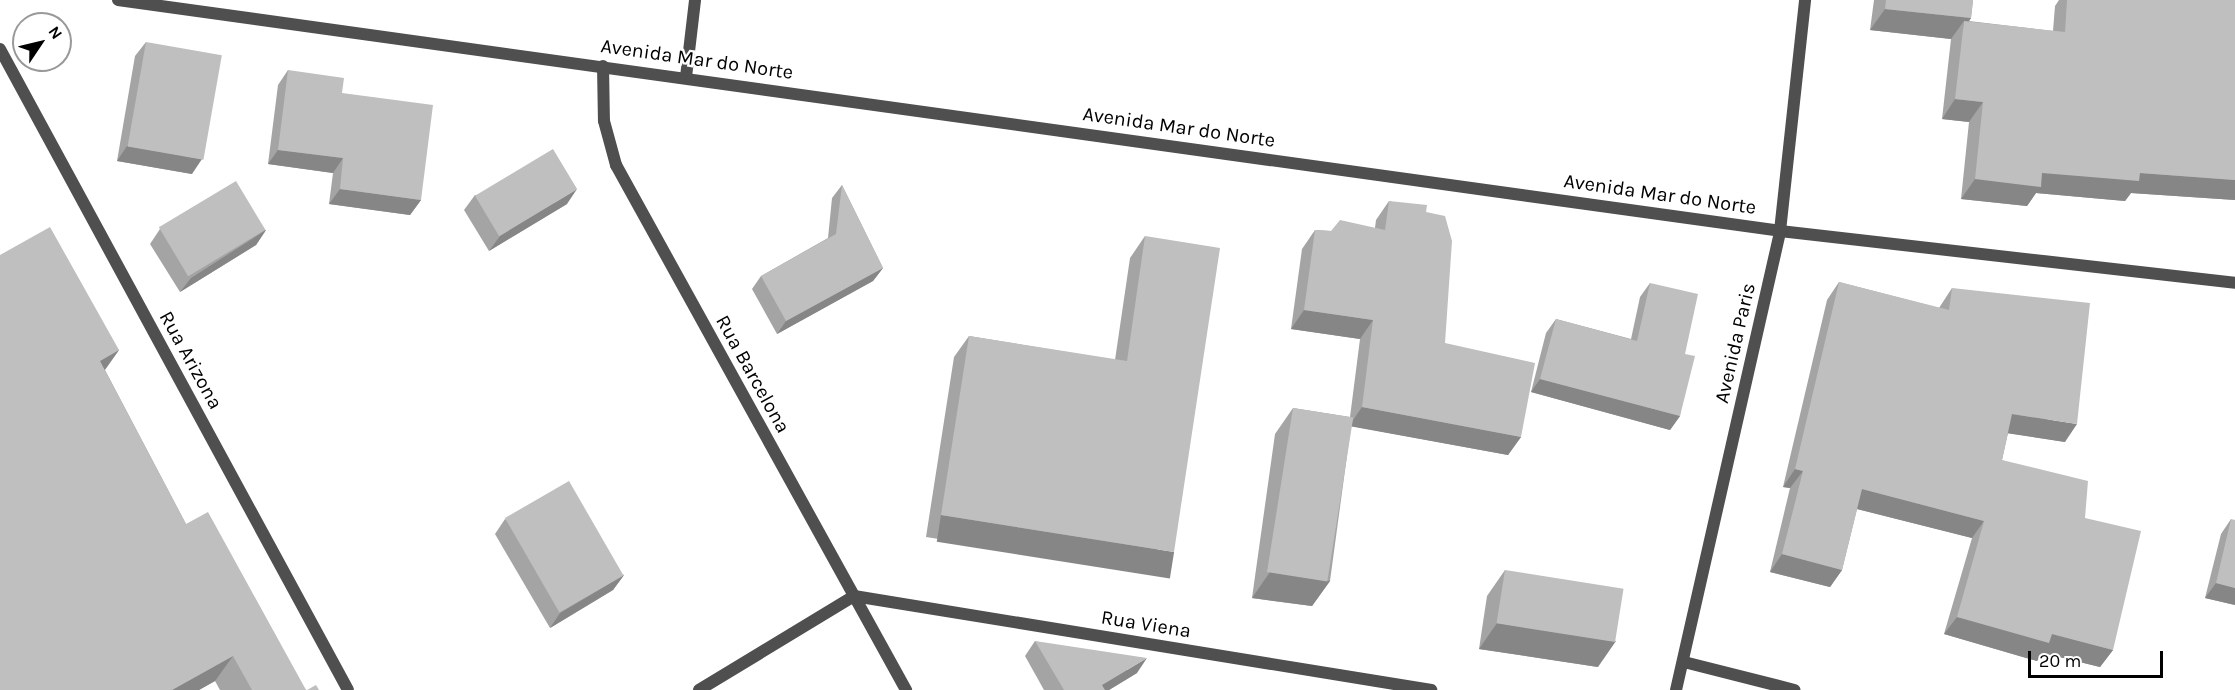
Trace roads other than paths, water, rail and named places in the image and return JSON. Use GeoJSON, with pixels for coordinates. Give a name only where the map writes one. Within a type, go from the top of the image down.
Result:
{"type":"FeatureCollection","features":[{"type":"Feature","properties":{"kind":"street","name":"Avenida Mar do Norte"},"geometry":{"type":"LineString","coordinates":[[118,0],[686,77],[1780,231],[2235,283]]}},
{"type":"Feature","properties":{"kind":"street"},"geometry":{"type":"LineString","coordinates":[[686,77],[695,0]]}},
{"type":"Feature","properties":{"kind":"street","name":"Avenida Paris"},"geometry":{"type":"LineString","coordinates":[[1676,690],[1780,231],[1805,0]]}},
{"type":"Feature","properties":{"kind":"street","name":"Rua Arizona"},"geometry":{"type":"LineString","coordinates":[[0,49],[348,690]]}},
{"type":"Feature","properties":{"kind":"street","name":"Rua Barcelona"},"geometry":{"type":"LineString","coordinates":[[603,66],[604,121],[616,165],[906,690]]}},
{"type":"Feature","properties":{"kind":"street"},"geometry":{"type":"LineString","coordinates":[[699,690],[854,596]]}},
{"type":"Feature","properties":{"kind":"street","name":"Rua Viena"},"geometry":{"type":"LineString","coordinates":[[854,596],[1431,690]]}},
{"type":"Feature","properties":{"kind":"street"},"geometry":{"type":"LineString","coordinates":[[1684,662],[1795,690]]}}]}
